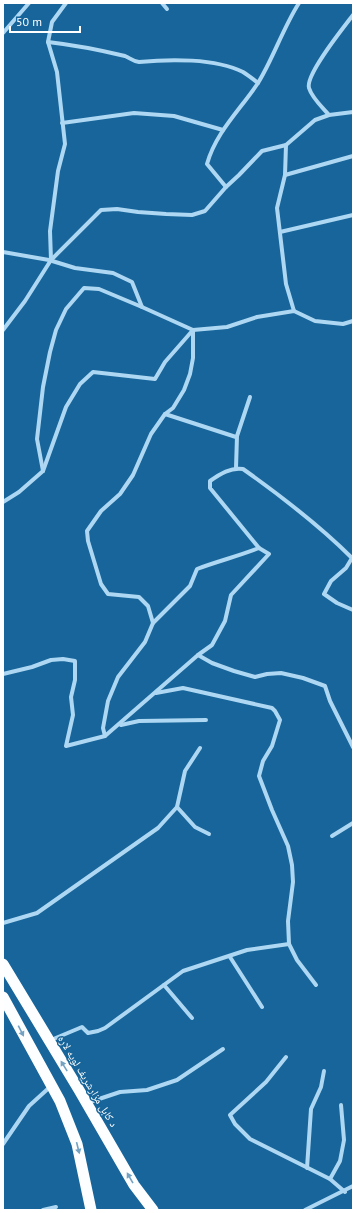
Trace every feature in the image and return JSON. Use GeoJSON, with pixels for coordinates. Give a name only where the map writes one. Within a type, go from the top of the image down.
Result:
{"type":"FeatureCollection","features":[{"type":"Feature","properties":{"kind":"highway","name":"د کابل مزارشریف لویه لاره"},"geometry":{"type":"LineString","coordinates":[[3,964],[134,1185],[153,1210]]}},
{"type":"Feature","properties":{"kind":"highway"},"geometry":{"type":"LineString","coordinates":[[3,997],[60,1101],[77,1144],[91,1210]]}},
{"type":"Feature","properties":{"kind":"street"},"geometry":{"type":"LineString","coordinates":[[3,33],[29,3]]}},
{"type":"Feature","properties":{"kind":"street"},"geometry":{"type":"LineString","coordinates":[[51,260],[50,231],[58,171],[65,144],[57,72],[48,42],[52,22],[66,3]]}},
{"type":"Feature","properties":{"kind":"street"},"geometry":{"type":"LineString","coordinates":[[162,3],[167,9]]}},
{"type":"Feature","properties":{"kind":"street"},"geometry":{"type":"LineString","coordinates":[[226,187],[206,164],[210,153],[223,130],[258,83],[297,4]]}},
{"type":"Feature","properties":{"kind":"street"},"geometry":{"type":"LineString","coordinates":[[329,115],[315,99],[309,90],[308,85],[317,65],[353,14]]}},
{"type":"Feature","properties":{"kind":"street"},"geometry":{"type":"LineString","coordinates":[[48,42],[96,49],[127,57],[132,61],[139,62],[192,60],[212,62],[242,72],[258,83]]}},
{"type":"Feature","properties":{"kind":"street"},"geometry":{"type":"LineString","coordinates":[[3,330],[25,301],[51,260],[101,210],[117,209],[138,212],[192,215],[205,211],[226,187],[262,151],[286,144],[315,120],[329,115],[353,112]]}},
{"type":"Feature","properties":{"kind":"street"},"geometry":{"type":"LineString","coordinates":[[62,123],[134,113],[174,116],[223,130]]}},
{"type":"Feature","properties":{"kind":"street"},"geometry":{"type":"LineString","coordinates":[[286,144],[285,175],[277,208],[286,284],[294,311]]}},
{"type":"Feature","properties":{"kind":"street"},"geometry":{"type":"LineString","coordinates":[[285,175],[353,156]]}},
{"type":"Feature","properties":{"kind":"street"},"geometry":{"type":"LineString","coordinates":[[280,232],[353,215]]}},
{"type":"Feature","properties":{"kind":"street"},"geometry":{"type":"LineString","coordinates":[[3,252],[51,260],[75,268],[113,273],[132,282],[142,307]]}},
{"type":"Feature","properties":{"kind":"street"},"geometry":{"type":"LineString","coordinates":[[44,471],[37,439],[50,352],[66,309],[84,288],[99,289],[193,330],[228,327],[257,317],[294,311],[315,321],[343,324],[353,321]]}},
{"type":"Feature","properties":{"kind":"street"},"geometry":{"type":"LineString","coordinates":[[153,623],[148,606],[139,597],[108,594],[100,584],[88,541],[87,531],[101,511],[120,494],[133,475],[151,434],[165,414],[173,408],[184,390],[190,374],[193,358],[193,330]]}},
{"type":"Feature","properties":{"kind":"street"},"geometry":{"type":"LineString","coordinates":[[3,502],[19,492],[44,471],[66,407],[80,384],[93,372],[155,379],[165,362],[193,330]]}},
{"type":"Feature","properties":{"kind":"street"},"geometry":{"type":"LineString","coordinates":[[236,468],[236,437],[250,397]]}},
{"type":"Feature","properties":{"kind":"street"},"geometry":{"type":"LineString","coordinates":[[165,414],[236,437]]}},
{"type":"Feature","properties":{"kind":"street"},"geometry":{"type":"LineString","coordinates":[[3,674],[51,660],[63,659],[75,661],[75,680],[71,697],[73,715],[66,746],[105,736],[156,694],[212,644],[225,620],[231,595],[269,554],[259,548],[210,488],[210,481],[219,475],[236,468],[243,469],[286,500],[342,547],[352,558],[346,568],[331,581],[324,594],[337,603],[353,610]]}},
{"type":"Feature","properties":{"kind":"street"},"geometry":{"type":"LineString","coordinates":[[105,736],[103,728],[108,701],[118,677],[145,642],[153,623],[190,586],[198,569],[259,548]]}},
{"type":"Feature","properties":{"kind":"street"},"geometry":{"type":"LineString","coordinates":[[198,655],[212,664],[255,677],[275,672],[303,678],[325,686],[330,701],[353,747]]}},
{"type":"Feature","properties":{"kind":"street"},"geometry":{"type":"LineString","coordinates":[[156,694],[183,688],[272,708],[278,716],[280,720],[272,746],[263,761],[259,776],[288,846],[292,865],[293,882],[288,921],[288,944],[297,960],[316,986]]}},
{"type":"Feature","properties":{"kind":"street"},"geometry":{"type":"LineString","coordinates":[[118,726],[139,721],[206,720]]}},
{"type":"Feature","properties":{"kind":"street"},"geometry":{"type":"LineString","coordinates":[[3,923],[37,913],[158,828],[177,807],[185,771],[200,748]]}},
{"type":"Feature","properties":{"kind":"street"},"geometry":{"type":"LineString","coordinates":[[177,807],[195,827],[209,834]]}},
{"type":"Feature","properties":{"kind":"street"},"geometry":{"type":"LineString","coordinates":[[332,836],[353,823]]}},
{"type":"Feature","properties":{"kind":"street"},"geometry":{"type":"LineString","coordinates":[[48,1041],[82,1027],[88,1034],[105,1028],[183,971],[230,957],[247,950],[288,944]]}},
{"type":"Feature","properties":{"kind":"street"},"geometry":{"type":"LineString","coordinates":[[230,957],[262,1007]]}},
{"type":"Feature","properties":{"kind":"street"},"geometry":{"type":"LineString","coordinates":[[164,985],[192,1018]]}},
{"type":"Feature","properties":{"kind":"street"},"geometry":{"type":"LineString","coordinates":[[86,1103],[120,1092],[147,1090],[177,1080],[223,1049]]}},
{"type":"Feature","properties":{"kind":"street"},"geometry":{"type":"LineString","coordinates":[[286,1057],[266,1082],[230,1115],[235,1124],[250,1139],[330,1179],[345,1192]]}},
{"type":"Feature","properties":{"kind":"street"},"geometry":{"type":"LineString","coordinates":[[307,1168],[310,1109],[321,1087],[324,1071]]}},
{"type":"Feature","properties":{"kind":"street"},"geometry":{"type":"LineString","coordinates":[[3,1144],[29,1106],[51,1086]]}},
{"type":"Feature","properties":{"kind":"street"},"geometry":{"type":"LineString","coordinates":[[330,1179],[340,1161],[344,1140],[341,1105]]}},
{"type":"Feature","properties":{"kind":"street"},"geometry":{"type":"LineString","coordinates":[[305,1210],[345,1192],[353,1186]]}},
{"type":"Feature","properties":{"kind":"street"},"geometry":{"type":"LineString","coordinates":[[43,1210],[56,1207]]}}]}
